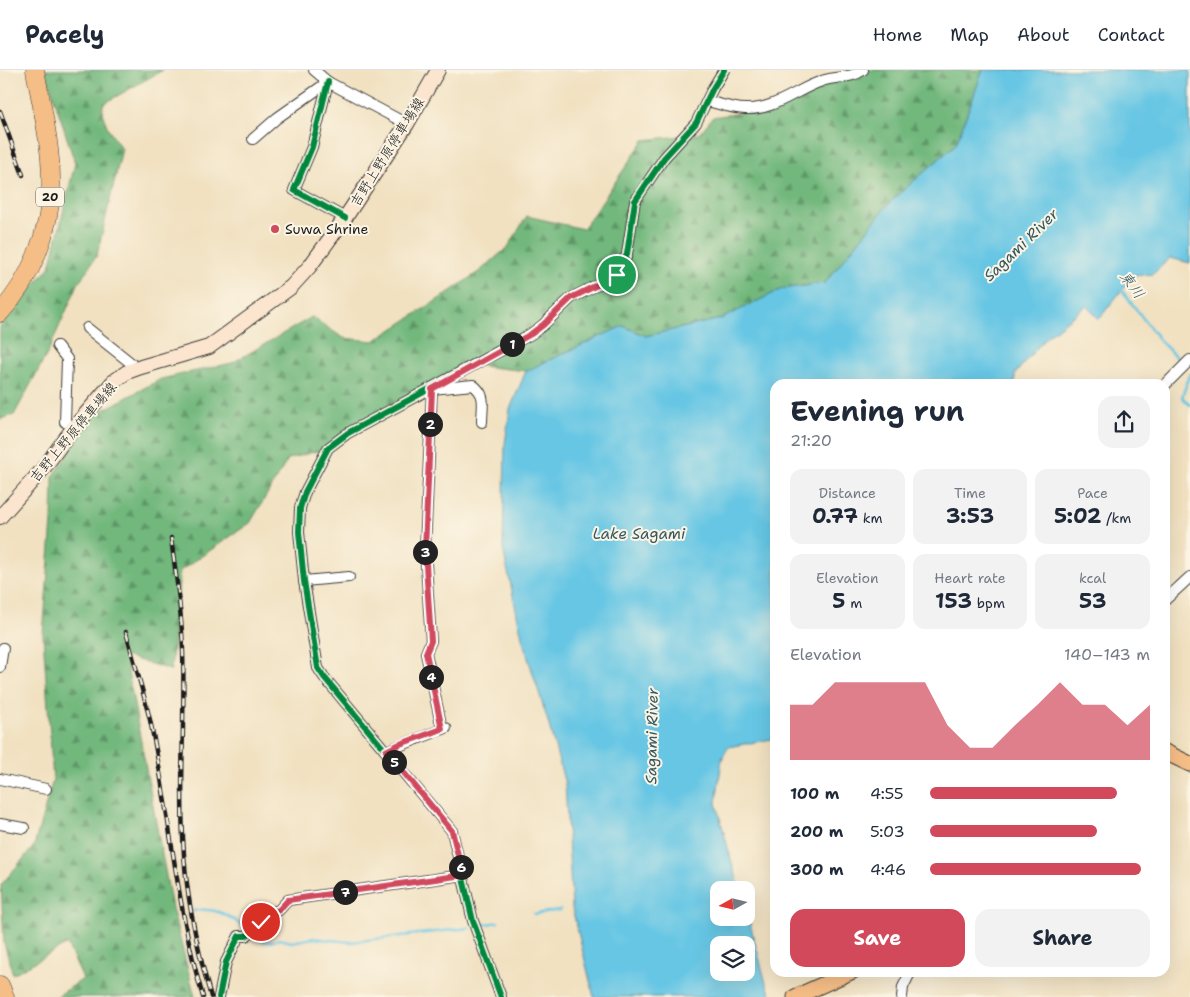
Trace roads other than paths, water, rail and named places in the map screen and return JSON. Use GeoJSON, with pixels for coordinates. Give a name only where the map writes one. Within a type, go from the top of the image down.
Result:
{"type":"FeatureCollection","features":[{"type":"Feature","properties":{"kind":"highway","name":"20"},"geometry":{"type":"LineString","coordinates":[[0,313],[11,301],[33,262],[48,213],[51,188],[50,158],[46,126],[34,70]]}},
{"type":"Feature","properties":{"kind":"highway"},"geometry":{"type":"LineString","coordinates":[[0,985],[5,997]]}},
{"type":"Feature","properties":{"kind":"main road","name":"吉野上野原停車場線"},"geometry":{"type":"LineString","coordinates":[[0,517],[43,469],[74,427],[113,382],[133,370],[208,347],[291,287],[310,266],[345,218],[407,124],[438,70]]}},
{"type":"Feature","properties":{"kind":"main road"},"geometry":{"type":"LineString","coordinates":[[1170,754],[1190,764]]}},
{"type":"Feature","properties":{"kind":"main road"},"geometry":{"type":"LineString","coordinates":[[794,997],[836,977]]}},
{"type":"Feature","properties":{"kind":"street"},"geometry":{"type":"LineString","coordinates":[[314,70],[328,82],[407,124]]}},
{"type":"Feature","properties":{"kind":"street"},"geometry":{"type":"LineString","coordinates":[[501,997],[473,921],[452,831],[318,668],[298,532],[300,508],[305,492],[328,448],[348,433],[531,334],[571,298],[617,275],[623,266],[627,254],[635,201],[664,158],[696,123],[715,83],[724,70]]}},
{"type":"Feature","properties":{"kind":"street"},"geometry":{"type":"LineString","coordinates":[[707,101],[745,109],[764,107],[820,81],[851,76],[863,70]]}},
{"type":"Feature","properties":{"kind":"street"},"geometry":{"type":"LineString","coordinates":[[253,139],[276,118],[328,82]]}},
{"type":"Feature","properties":{"kind":"street"},"geometry":{"type":"LineString","coordinates":[[328,82],[312,147],[294,190],[345,218]]}},
{"type":"Feature","properties":{"kind":"street"},"geometry":{"type":"LineString","coordinates":[[87,328],[132,363],[133,370]]}},
{"type":"Feature","properties":{"kind":"street"},"geometry":{"type":"LineString","coordinates":[[57,346],[67,359],[65,422],[74,427]]}},
{"type":"Feature","properties":{"kind":"street"},"geometry":{"type":"LineString","coordinates":[[1170,380],[1190,360]]}},
{"type":"Feature","properties":{"kind":"street"},"geometry":{"type":"LineString","coordinates":[[432,389],[473,385],[483,396],[482,422]]}},
{"type":"Feature","properties":{"kind":"street"},"geometry":{"type":"LineString","coordinates":[[386,751],[444,728],[426,653],[431,641],[425,549],[432,389]]}},
{"type":"Feature","properties":{"kind":"street"},"geometry":{"type":"LineString","coordinates":[[304,581],[349,577]]}},
{"type":"Feature","properties":{"kind":"street"},"geometry":{"type":"LineString","coordinates":[[1170,595],[1190,577]]}},
{"type":"Feature","properties":{"kind":"street"},"geometry":{"type":"LineString","coordinates":[[0,667],[3,648]]}},
{"type":"Feature","properties":{"kind":"street"},"geometry":{"type":"LineString","coordinates":[[0,779],[46,789]]}},
{"type":"Feature","properties":{"kind":"street"},"geometry":{"type":"LineString","coordinates":[[0,824],[24,828]]}},
{"type":"Feature","properties":{"kind":"street"},"geometry":{"type":"LineString","coordinates":[[219,997],[226,962],[239,936],[246,936],[261,922],[262,916],[279,910],[288,900],[463,875]]}},
{"type":"Feature","properties":{"kind":"street"},"geometry":{"type":"LineString","coordinates":[[902,997],[903,987],[908,977]]}},
{"type":"Feature","properties":{"kind":"water","name":"Lake Sagami"},"geometry":{"type":"Polygon","coordinates":[[[983,70],[1190,70],[1190,263],[1170,258],[1153,274],[1133,276],[1099,319],[1086,306],[1046,337],[1015,374],[1015,379],[770,379],[770,739],[728,747],[722,759],[716,803],[738,881],[710,881],[710,926],[751,926],[753,936],[710,936],[710,981],[755,981],[755,942],[766,983],[772,997],[594,997],[572,908],[565,784],[523,642],[503,549],[505,444],[510,409],[526,371],[623,326],[646,336],[721,319],[782,289],[825,283],[890,202],[956,144],[983,70]]]}},
{"type":"Feature","properties":{"kind":"waterway","name":"東川"},"geometry":{"type":"LineString","coordinates":[[1120,288],[1161,342],[1182,363]]}},
{"type":"Feature","properties":{"kind":"waterway","name":"東川"},"geometry":{"type":"LineString","coordinates":[[1190,374],[1182,397],[1190,405]]}},
{"type":"Feature","properties":{"kind":"waterway"},"geometry":{"type":"LineString","coordinates":[[534,914],[560,910]]}},
{"type":"Feature","properties":{"kind":"waterway"},"geometry":{"type":"LineString","coordinates":[[193,911],[215,911],[233,919],[245,928]]}},
{"type":"Feature","properties":{"kind":"waterway"},"geometry":{"type":"LineString","coordinates":[[481,925],[498,922]]}},
{"type":"Feature","properties":{"kind":"waterway"},"geometry":{"type":"LineString","coordinates":[[254,936],[266,942],[279,939],[292,942],[313,938],[350,942],[469,928]]}},
{"type":"Feature","properties":{"kind":"railway"},"geometry":{"type":"LineString","coordinates":[[0,111],[23,175]]}},
{"type":"Feature","properties":{"kind":"railway"},"geometry":{"type":"LineString","coordinates":[[171,538],[183,651],[182,814],[184,857],[192,918],[211,997]]}},
{"type":"Feature","properties":{"kind":"railway"},"geometry":{"type":"LineString","coordinates":[[126,632],[150,720],[186,929],[203,997]]}},
{"type":"Feature","properties":{"kind":"place","name":"Suwa Shrine"},"geometry":{"type":"Point","coordinates":[275,229]}},
{"type":"Feature","properties":{"kind":"water label","name":"Sagami River"},"geometry":{"type":"Point","coordinates":[1021,245]}},
{"type":"Feature","properties":{"kind":"water label","name":"Sagami River"},"geometry":{"type":"Point","coordinates":[652,736]}}]}
